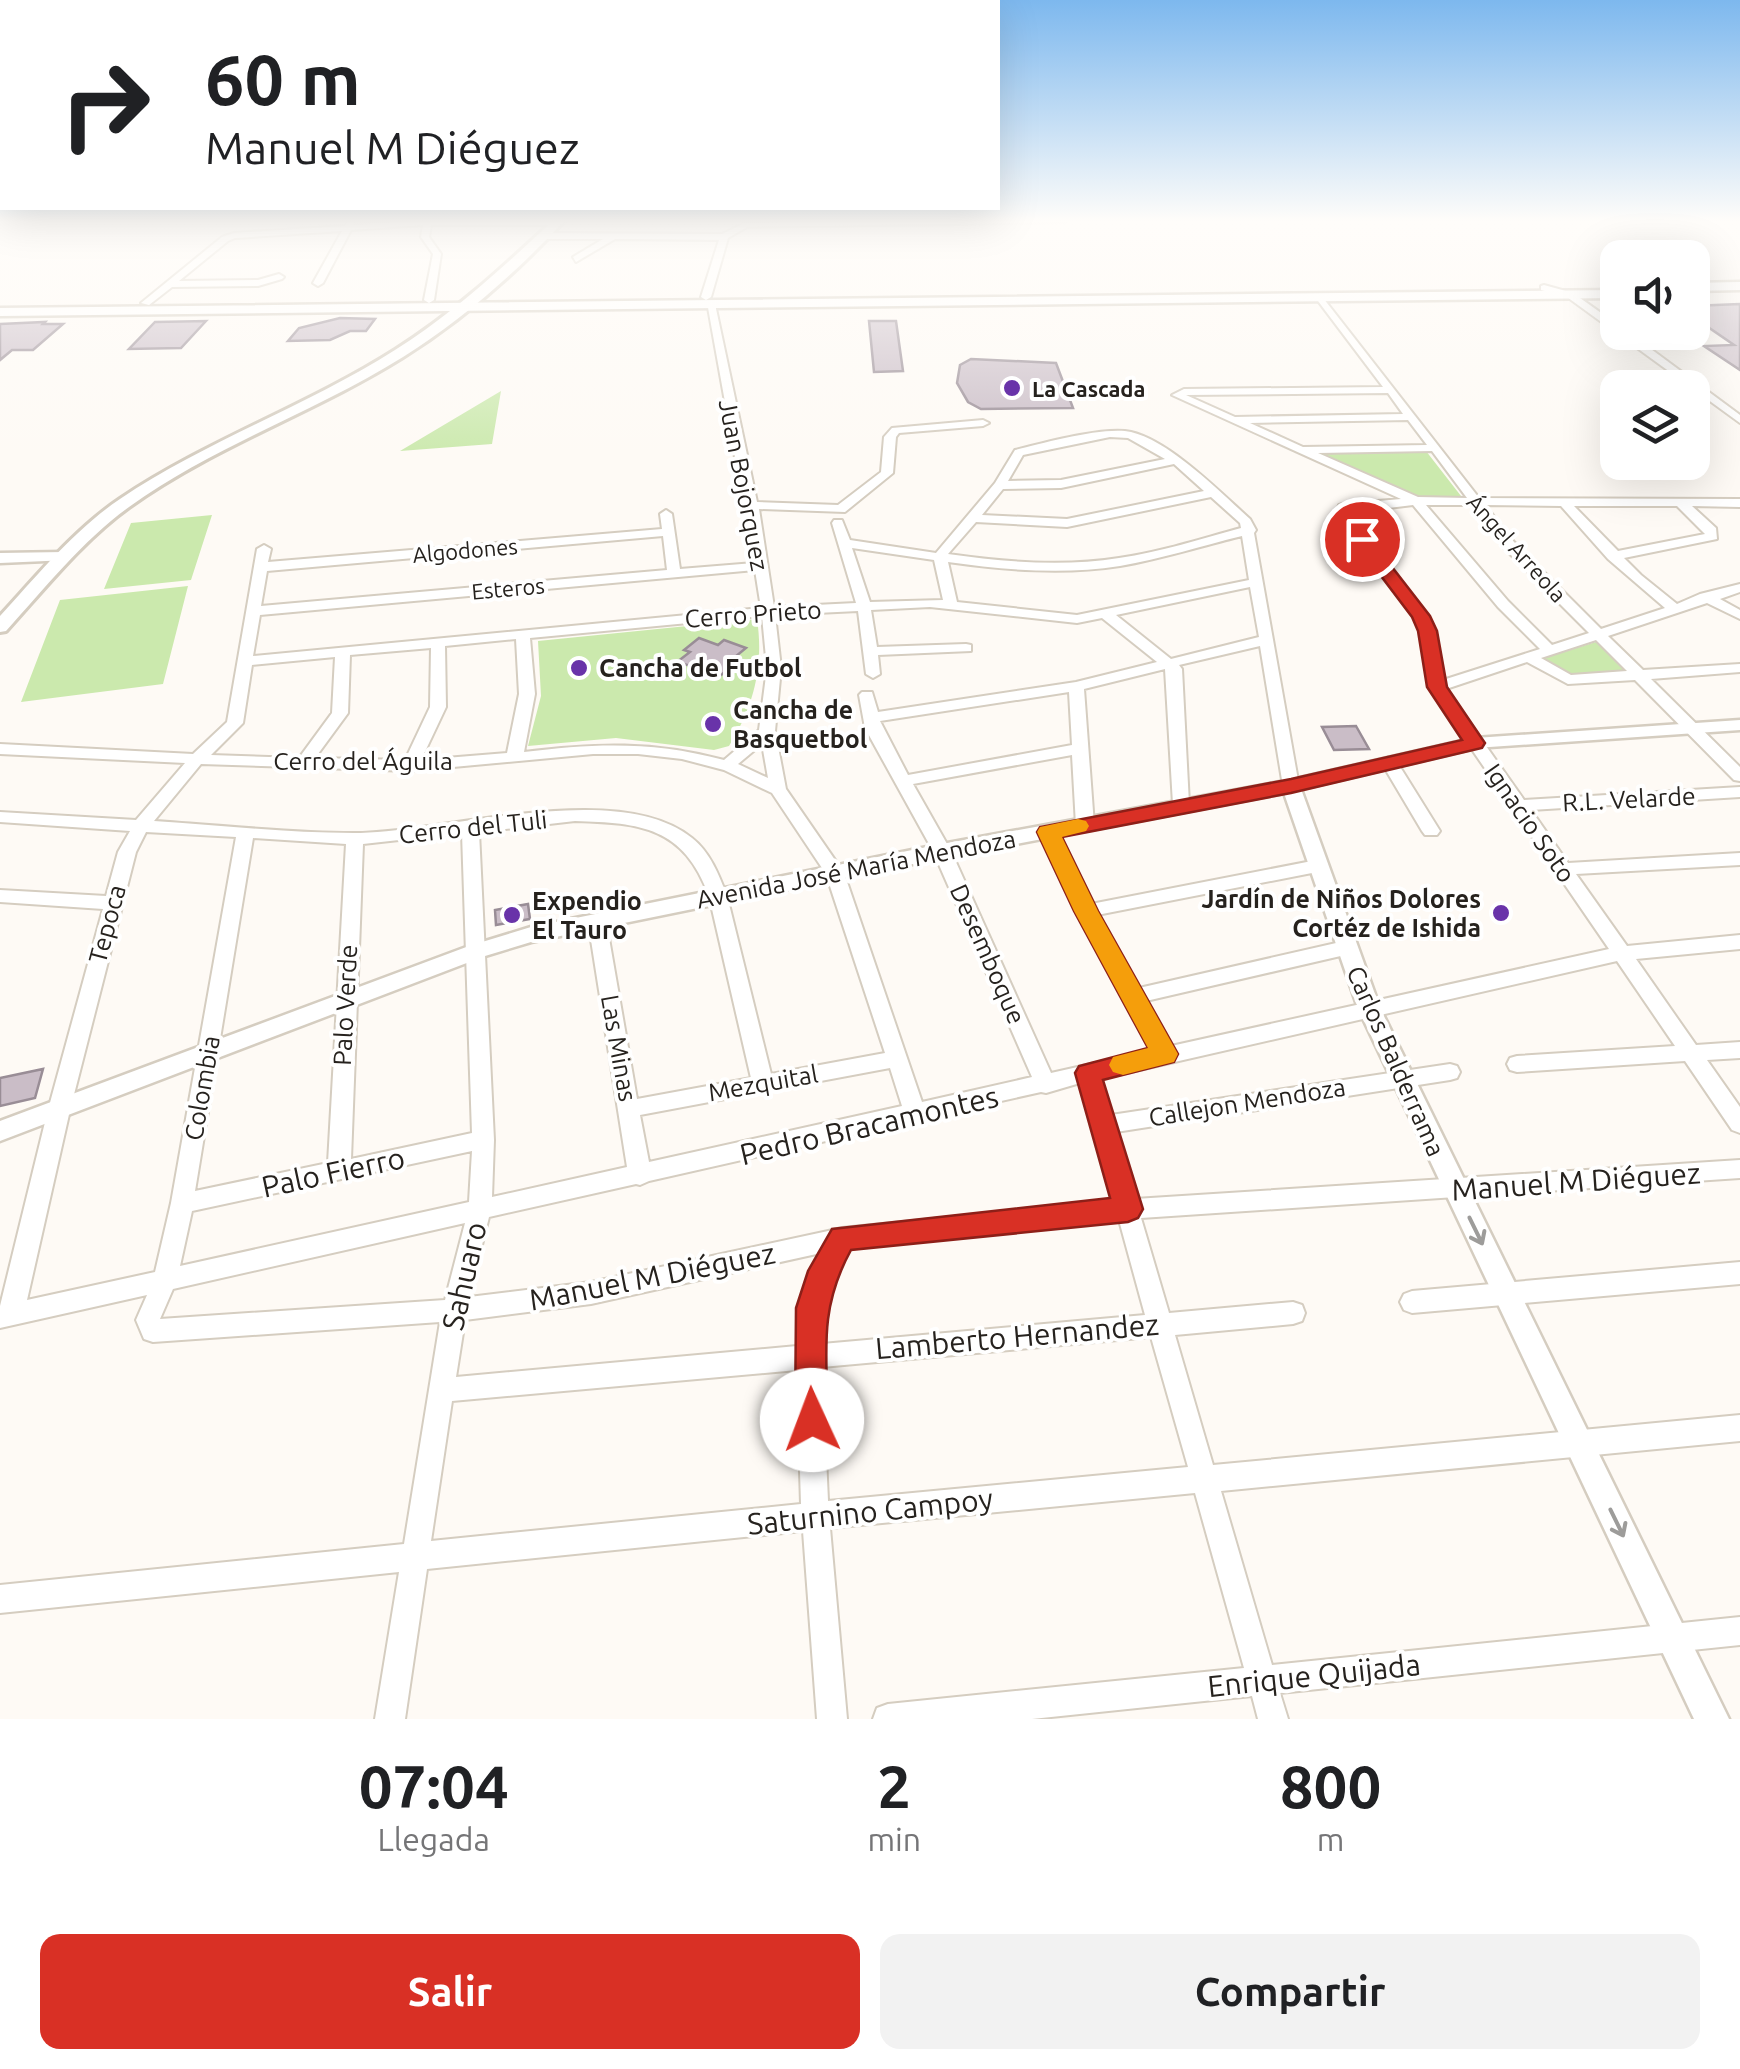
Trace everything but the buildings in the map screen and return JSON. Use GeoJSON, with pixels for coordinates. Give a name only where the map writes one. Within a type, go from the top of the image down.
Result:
{"type":"FeatureCollection","features":[{"type":"Feature","properties":{"kind":"main road"},"geometry":{"type":"LineString","coordinates":[[455,310],[466,300]]}},
{"type":"Feature","properties":{"kind":"main road"},"geometry":{"type":"LineString","coordinates":[[0,627],[64,557],[134,496],[385,363],[469,300]]}},
{"type":"Feature","properties":{"kind":"main road"},"geometry":{"type":"LineString","coordinates":[[0,308],[424,304],[435,316],[505,300]]}},
{"type":"Feature","properties":{"kind":"main road"},"geometry":{"type":"LineString","coordinates":[[631,300],[708,301]]}},
{"type":"Feature","properties":{"kind":"main road"},"geometry":{"type":"LineString","coordinates":[[0,308],[146,303],[424,304],[455,310],[779,300]]}},
{"type":"Feature","properties":{"kind":"main road"},"geometry":{"type":"LineString","coordinates":[[455,310],[493,306]]}},
{"type":"Feature","properties":{"kind":"main road"},"geometry":{"type":"LineString","coordinates":[[0,640],[108,528],[196,463]]}},
{"type":"Feature","properties":{"kind":"main road"},"geometry":{"type":"LineString","coordinates":[[64,557],[76,553],[123,510],[157,491]]}},
{"type":"Feature","properties":{"kind":"main road"},"geometry":{"type":"LineString","coordinates":[[0,640],[67,562],[64,557]]}},
{"type":"Feature","properties":{"kind":"street"},"geometry":{"type":"LineString","coordinates":[[146,303],[150,300]]}},
{"type":"Feature","properties":{"kind":"street","name":"Ángel Arreola"},"geometry":{"type":"LineString","coordinates":[[1322,300],[1473,500],[1538,577],[1602,635],[1740,776]]}},
{"type":"Feature","properties":{"kind":"street"},"geometry":{"type":"LineString","coordinates":[[1577,300],[1600,317]]}},
{"type":"Feature","properties":{"kind":"street","name":"Juan Bojorquez"},"geometry":{"type":"LineString","coordinates":[[708,301],[752,505],[768,611],[774,668],[767,731],[778,789],[834,873],[916,1115]]}},
{"type":"Feature","properties":{"kind":"street"},"geometry":{"type":"LineString","coordinates":[[1646,350],[1740,420]]}},
{"type":"Feature","properties":{"kind":"street"},"geometry":{"type":"LineString","coordinates":[[1388,390],[1184,392],[1177,396],[1416,501],[1740,502]]}},
{"type":"Feature","properties":{"kind":"street"},"geometry":{"type":"LineString","coordinates":[[1228,420],[1410,417]]}},
{"type":"Feature","properties":{"kind":"street"},"geometry":{"type":"LineString","coordinates":[[752,505],[826,511],[846,508],[887,474],[890,437],[896,430],[983,423]]}},
{"type":"Feature","properties":{"kind":"street"},"geometry":{"type":"LineString","coordinates":[[940,556],[1000,485],[1018,452],[1110,434],[1130,436],[1176,460],[1250,530]]}},
{"type":"Feature","properties":{"kind":"street"},"geometry":{"type":"LineString","coordinates":[[1296,450],[1434,448]]}},
{"type":"Feature","properties":{"kind":"street"},"geometry":{"type":"LineString","coordinates":[[1000,485],[1061,484],[1176,460]]}},
{"type":"Feature","properties":{"kind":"street"},"geometry":{"type":"LineString","coordinates":[[974,518],[1067,523],[1215,493]]}},
{"type":"Feature","properties":{"kind":"street"},"geometry":{"type":"LineString","coordinates":[[1416,501],[1503,604],[1550,651]]}},
{"type":"Feature","properties":{"kind":"street","name":"Ignacio Soto"},"geometry":{"type":"LineString","coordinates":[[1416,501],[1358,504],[1343,508],[1342,513],[1420,616],[1428,631],[1437,687],[1740,1124]]}},
{"type":"Feature","properties":{"kind":"street"},"geometry":{"type":"LineString","coordinates":[[1564,503],[1613,556],[1674,608]]}},
{"type":"Feature","properties":{"kind":"street"},"geometry":{"type":"LineString","coordinates":[[1613,556],[1712,536],[1711,530],[1681,503]]}},
{"type":"Feature","properties":{"kind":"street"},"geometry":{"type":"LineString","coordinates":[[666,514],[674,573]]}},
{"type":"Feature","properties":{"kind":"street"},"geometry":{"type":"LineString","coordinates":[[838,523],[864,606],[873,674]]}},
{"type":"Feature","properties":{"kind":"street"},"geometry":{"type":"LineString","coordinates":[[844,543],[1027,565],[1097,566],[1250,530]]}},
{"type":"Feature","properties":{"kind":"street","name":"Carlos Balderrama"},"geometry":{"type":"LineString","coordinates":[[1250,530],[1291,786],[1369,1008],[1712,1719]]}},
{"type":"Feature","properties":{"kind":"street","name":"Algodones"},"geometry":{"type":"LineString","coordinates":[[263,558],[668,532]]}},
{"type":"Feature","properties":{"kind":"street"},"geometry":{"type":"LineString","coordinates":[[940,556],[951,606]]}},
{"type":"Feature","properties":{"kind":"street"},"geometry":{"type":"LineString","coordinates":[[0,558],[64,557]]}},
{"type":"Feature","properties":{"kind":"street","name":"Tepoca"},"geometry":{"type":"LineString","coordinates":[[6,1316],[127,852],[141,825],[197,759],[236,723],[263,558]]}},
{"type":"Feature","properties":{"kind":"street","name":"Esteros"},"geometry":{"type":"LineString","coordinates":[[256,611],[760,566]]}},
{"type":"Feature","properties":{"kind":"street","name":"Cerro Prieto"},"geometry":{"type":"LineString","coordinates":[[246,661],[768,611],[951,606],[1049,618],[1108,616],[1256,582]]}},
{"type":"Feature","properties":{"kind":"street"},"geometry":{"type":"LineString","coordinates":[[1437,687],[1740,588]]}},
{"type":"Feature","properties":{"kind":"street"},"geometry":{"type":"LineString","coordinates":[[1705,597],[1740,615]]}},
{"type":"Feature","properties":{"kind":"street"},"geometry":{"type":"LineString","coordinates":[[1108,616],[1172,664],[1181,804]]}},
{"type":"Feature","properties":{"kind":"street"},"geometry":{"type":"LineString","coordinates":[[515,755],[527,694],[524,635]]}},
{"type":"Feature","properties":{"kind":"street"},"geometry":{"type":"LineString","coordinates":[[872,718],[1076,686],[1265,640]]}},
{"type":"Feature","properties":{"kind":"street"},"geometry":{"type":"LineString","coordinates":[[410,766],[438,708],[438,643]]}},
{"type":"Feature","properties":{"kind":"street"},"geometry":{"type":"LineString","coordinates":[[872,651],[966,648]]}},
{"type":"Feature","properties":{"kind":"street"},"geometry":{"type":"LineString","coordinates":[[304,763],[340,714],[343,651]]}},
{"type":"Feature","properties":{"kind":"street"},"geometry":{"type":"LineString","coordinates":[[1529,657],[1561,679],[1740,668]]}},
{"type":"Feature","properties":{"kind":"street"},"geometry":{"type":"LineString","coordinates":[[1076,686],[1085,825]]}},
{"type":"Feature","properties":{"kind":"street","name":"Desemboque"},"geometry":{"type":"LineString","coordinates":[[867,695],[876,732],[942,851],[1046,1085]]}},
{"type":"Feature","properties":{"kind":"street","name":"Avenida José María Mendoza"},"geometry":{"type":"LineString","coordinates":[[0,1131],[477,951],[596,921],[1181,804],[1291,786],[1475,743],[1740,726]]}},
{"type":"Feature","properties":{"kind":"street"},"geometry":{"type":"LineString","coordinates":[[728,765],[767,731]]}},
{"type":"Feature","properties":{"kind":"street","name":"Cerro del Águila"},"geometry":{"type":"LineString","coordinates":[[0,749],[410,766],[629,747],[703,757],[778,789]]}},
{"type":"Feature","properties":{"kind":"street"},"geometry":{"type":"LineString","coordinates":[[903,782],[1082,748]]}},
{"type":"Feature","properties":{"kind":"street"},"geometry":{"type":"LineString","coordinates":[[1389,762],[1431,832]]}},
{"type":"Feature","properties":{"kind":"street","name":"R.L. Velarde"},"geometry":{"type":"LineString","coordinates":[[1518,806],[1740,792]]}},
{"type":"Feature","properties":{"kind":"street","name":"Cerro del Tuli"},"geometry":{"type":"LineString","coordinates":[[0,817],[355,839],[576,816],[626,817],[659,827],[686,842],[708,869],[763,1083]]}},
{"type":"Feature","properties":{"kind":"street","name":"Sahuaro"},"geometry":{"type":"LineString","coordinates":[[390,1719],[454,1310],[480,1207],[483,1140],[470,829]]}},
{"type":"Feature","properties":{"kind":"street","name":"Colombia"},"geometry":{"type":"LineString","coordinates":[[162,1332],[153,1330],[148,1320],[165,1280],[182,1203],[244,832]]}},
{"type":"Feature","properties":{"kind":"street"},"geometry":{"type":"LineString","coordinates":[[1048,832],[1164,1054]]}},
{"type":"Feature","properties":{"kind":"street","name":"Palo Verde"},"geometry":{"type":"LineString","coordinates":[[339,1171],[344,1002],[355,839]]}},
{"type":"Feature","properties":{"kind":"street"},"geometry":{"type":"LineString","coordinates":[[1562,869],[1740,859]]}},
{"type":"Feature","properties":{"kind":"street"},"geometry":{"type":"LineString","coordinates":[[1086,911],[1316,866]]}},
{"type":"Feature","properties":{"kind":"street"},"geometry":{"type":"LineString","coordinates":[[0,896],[112,902]]}},
{"type":"Feature","properties":{"kind":"street","name":"Las Minas"},"geometry":{"type":"LineString","coordinates":[[596,921],[640,1176]]}},
{"type":"Feature","properties":{"kind":"street","name":"Pedro Bracamontes"},"geometry":{"type":"LineString","coordinates":[[6,1316],[480,1207],[916,1115],[1164,1054],[1623,953],[1740,942]]}},
{"type":"Feature","properties":{"kind":"street"},"geometry":{"type":"LineString","coordinates":[[1133,998],[1346,948]]}},
{"type":"Feature","properties":{"kind":"street"},"geometry":{"type":"LineString","coordinates":[[1517,1064],[1740,1050]]}},
{"type":"Feature","properties":{"kind":"street","name":"Mezquital"},"geometry":{"type":"LineString","coordinates":[[629,1108],[897,1060]]}},
{"type":"Feature","properties":{"kind":"street","name":"Callejon Mendoza"},"geometry":{"type":"LineString","coordinates":[[1104,1126],[1450,1072]]}},
{"type":"Feature","properties":{"kind":"street"},"geometry":{"type":"LineString","coordinates":[[1088,1073],[1273,1719]]}},
{"type":"Feature","properties":{"kind":"street","name":"Palo Fierro"},"geometry":{"type":"LineString","coordinates":[[182,1203],[483,1140]]}},
{"type":"Feature","properties":{"kind":"street","name":"Manuel M Diéguez"},"geometry":{"type":"LineString","coordinates":[[162,1332],[454,1310],[591,1293],[842,1238],[1128,1209],[1740,1169]]}},
{"type":"Feature","properties":{"kind":"street"},"geometry":{"type":"LineString","coordinates":[[832,1719],[816,1516],[809,1355],[811,1308],[823,1271],[842,1238]]}},
{"type":"Feature","properties":{"kind":"street"},"geometry":{"type":"LineString","coordinates":[[1412,1302],[1740,1273]]}},
{"type":"Feature","properties":{"kind":"street","name":"Lamberto Hernandez"},"geometry":{"type":"LineString","coordinates":[[443,1390],[1292,1314]]}},
{"type":"Feature","properties":{"kind":"street","name":"Saturnino Campoy"},"geometry":{"type":"LineString","coordinates":[[0,1599],[1740,1428]]}},
{"type":"Feature","properties":{"kind":"street","name":"Enrique Quijada"},"geometry":{"type":"LineString","coordinates":[[888,1719],[1740,1631]]}},
{"type":"Feature","properties":{"kind":"green space"},"geometry":{"type":"Polygon","coordinates":[[[501,391],[492,444],[400,451],[501,391]]]}},
{"type":"Feature","properties":{"kind":"green space"},"geometry":{"type":"Polygon","coordinates":[[[1426,451],[1461,496],[1413,497],[1312,453],[1426,451]]]}},
{"type":"Feature","properties":{"kind":"green space"},"geometry":{"type":"Polygon","coordinates":[[[212,515],[191,580],[104,589],[131,523],[212,515]]]}},
{"type":"Feature","properties":{"kind":"green space"},"geometry":{"type":"Polygon","coordinates":[[[188,586],[163,684],[21,702],[60,600],[188,586]]]}},
{"type":"Feature","properties":{"kind":"green space"},"geometry":{"type":"Polygon","coordinates":[[[757,619],[759,653],[755,685],[729,746],[714,750],[616,738],[528,746],[541,696],[538,641],[757,619]]]}},
{"type":"Feature","properties":{"kind":"green space"},"geometry":{"type":"Polygon","coordinates":[[[1599,641],[1633,673],[1566,678],[1541,659],[1599,641]]]}},
{"type":"Feature","properties":{"kind":"slow traffic"},"geometry":{"type":"LineString","coordinates":[[1078,826],[1048,832],[1164,1054],[1123,1065]]}},
{"type":"Feature","properties":{"kind":"place","name":"La Cascada"},"geometry":{"type":"Point","coordinates":[1012,388]}},
{"type":"Feature","properties":{"kind":"place","name":"Cancha de Futbol"},"geometry":{"type":"Point","coordinates":[579,668]}},
{"type":"Feature","properties":{"kind":"place","name":"Cancha de Basquetbol"},"geometry":{"type":"Point","coordinates":[713,724]}},
{"type":"Feature","properties":{"kind":"place","name":"Jardín de Niños Dolores Cortéz de Ishida"},"geometry":{"type":"Point","coordinates":[1501,913]}},
{"type":"Feature","properties":{"kind":"place","name":"Expendio El Tauro"},"geometry":{"type":"Point","coordinates":[512,915]}},
{"type":"Feature","properties":{"kind":"route"},"geometry":{"type":"LineString","coordinates":[[812,1420],[811,1308],[823,1271],[842,1238],[1128,1209],[1088,1073],[1164,1054],[1048,832],[1291,786],[1475,743],[1437,687],[1428,631],[1420,616],[1362,539]]}}]}
